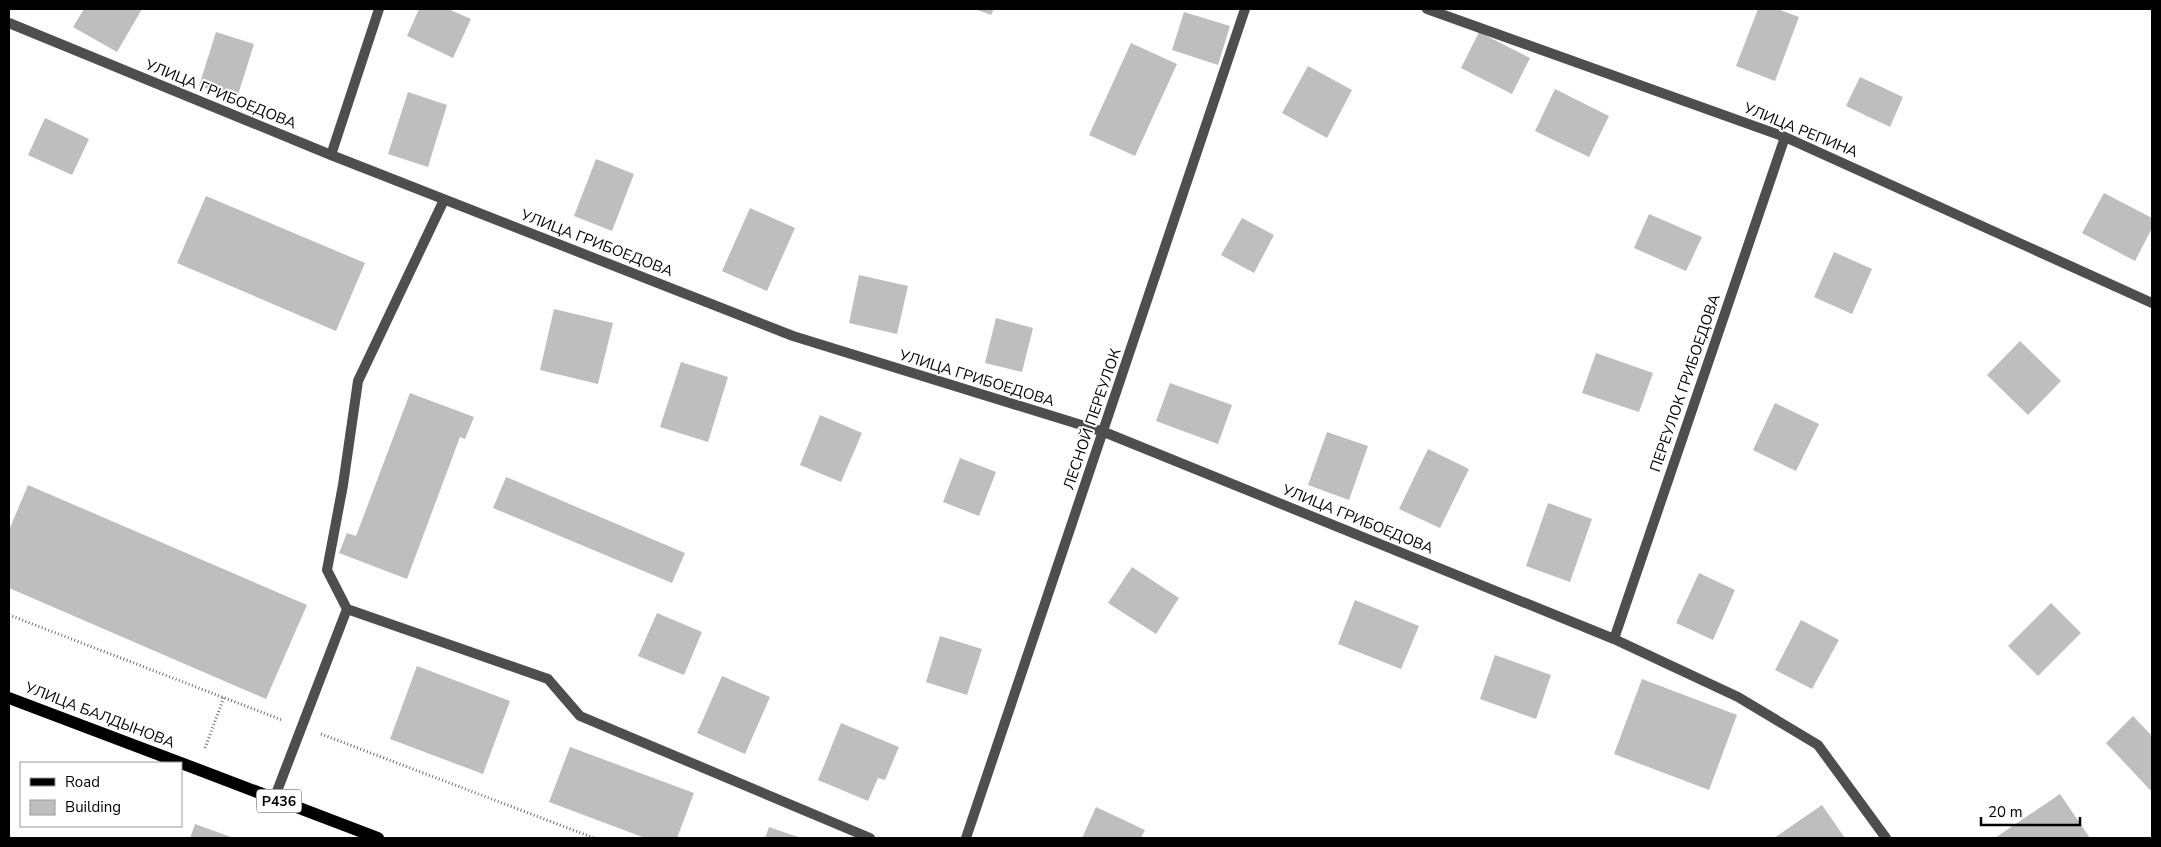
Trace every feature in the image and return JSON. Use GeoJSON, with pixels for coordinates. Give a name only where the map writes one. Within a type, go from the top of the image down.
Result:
{"type":"FeatureCollection","features":[{"type":"Feature","properties":{"kind":"main road","name":"УЛИЦА БАЛДЫНОВА"},"geometry":{"type":"LineString","coordinates":[[9,698],[178,762]]}},
{"type":"Feature","properties":{"kind":"main road","name":"УЛИЦА БАЛДЫНОВА"},"geometry":{"type":"LineString","coordinates":[[182,763],[378,838]]}},
{"type":"Feature","properties":{"kind":"street"},"geometry":{"type":"LineString","coordinates":[[331,155],[379,9]]}},
{"type":"Feature","properties":{"kind":"street","name":"ЛЕСНОЙ ПЕРЕУЛОК"},"geometry":{"type":"LineString","coordinates":[[966,838],[1245,9]]}},
{"type":"Feature","properties":{"kind":"street","name":"УЛИЦА РЕПИНА"},"geometry":{"type":"LineString","coordinates":[[1427,9],[1785,137],[2152,303]]}},
{"type":"Feature","properties":{"kind":"street","name":"УЛИЦА ГРИБОЕДОВА"},"geometry":{"type":"LineString","coordinates":[[9,23],[331,155],[793,336],[1104,432],[1614,639],[1738,698],[1818,745],[1886,838]]}},
{"type":"Feature","properties":{"kind":"street","name":"ПЕРЕУЛОК ГРИБОЕДОВА"},"geometry":{"type":"LineString","coordinates":[[1614,639],[1785,137]]}},
{"type":"Feature","properties":{"kind":"street"},"geometry":{"type":"LineString","coordinates":[[444,200],[358,382],[343,485],[327,570],[347,609],[548,679],[580,716],[870,838]]}},
{"type":"Feature","properties":{"kind":"street"},"geometry":{"type":"LineString","coordinates":[[274,799],[347,609]]}},
{"type":"Feature","properties":{"kind":"path"},"geometry":{"type":"LineString","coordinates":[[205,749],[224,697]]}},
{"type":"Feature","properties":{"kind":"building"},"geometry":{"type":"Polygon","coordinates":[[[84,9],[142,9],[117,52],[73,27],[84,9]]]}},
{"type":"Feature","properties":{"kind":"building"},"geometry":{"type":"Polygon","coordinates":[[[419,9],[448,9],[471,19],[453,58],[407,36],[419,9]]]}},
{"type":"Feature","properties":{"kind":"building"},"geometry":{"type":"Polygon","coordinates":[[[975,9],[994,9],[991,15],[975,9]]]}},
{"type":"Feature","properties":{"kind":"building"},"geometry":{"type":"Polygon","coordinates":[[[1758,9],[1777,9],[1799,17],[1775,81],[1736,66],[1758,9]]]}},
{"type":"Feature","properties":{"kind":"building"},"geometry":{"type":"Polygon","coordinates":[[[1184,12],[1230,26],[1218,65],[1172,50],[1184,12]]]}},
{"type":"Feature","properties":{"kind":"building"},"geometry":{"type":"Polygon","coordinates":[[[216,32],[254,44],[237,98],[199,86],[216,32]]]}},
{"type":"Feature","properties":{"kind":"building"},"geometry":{"type":"Polygon","coordinates":[[[1479,32],[1530,58],[1512,94],[1461,68],[1479,32]]]}},
{"type":"Feature","properties":{"kind":"building"},"geometry":{"type":"Polygon","coordinates":[[[1131,43],[1177,64],[1135,156],[1089,135],[1131,43]]]}},
{"type":"Feature","properties":{"kind":"building"},"geometry":{"type":"Polygon","coordinates":[[[1308,66],[1352,90],[1327,138],[1282,113],[1308,66]]]}},
{"type":"Feature","properties":{"kind":"building"},"geometry":{"type":"Polygon","coordinates":[[[1860,77],[1903,97],[1890,127],[1846,106],[1860,77]]]}},
{"type":"Feature","properties":{"kind":"building"},"geometry":{"type":"Polygon","coordinates":[[[1555,89],[1609,116],[1589,157],[1535,131],[1555,89]]]}},
{"type":"Feature","properties":{"kind":"building"},"geometry":{"type":"Polygon","coordinates":[[[408,92],[447,105],[428,167],[388,154],[408,92]]]}},
{"type":"Feature","properties":{"kind":"building"},"geometry":{"type":"Polygon","coordinates":[[[45,118],[89,139],[72,175],[28,155],[45,118]]]}},
{"type":"Feature","properties":{"kind":"building"},"geometry":{"type":"Polygon","coordinates":[[[596,159],[634,174],[612,231],[574,216],[596,159]]]}},
{"type":"Feature","properties":{"kind":"building"},"geometry":{"type":"Polygon","coordinates":[[[2104,193],[2152,218],[2152,228],[2135,261],[2082,233],[2104,193]]]}},
{"type":"Feature","properties":{"kind":"building"},"geometry":{"type":"Polygon","coordinates":[[[206,196],[365,263],[336,331],[177,263],[206,196]]]}},
{"type":"Feature","properties":{"kind":"building"},"geometry":{"type":"Polygon","coordinates":[[[750,208],[795,228],[767,291],[722,271],[750,208]]]}},
{"type":"Feature","properties":{"kind":"building"},"geometry":{"type":"Polygon","coordinates":[[[1649,214],[1702,237],[1686,271],[1634,248],[1649,214]]]}},
{"type":"Feature","properties":{"kind":"building"},"geometry":{"type":"Polygon","coordinates":[[[1242,218],[1274,235],[1254,273],[1221,255],[1242,218]]]}},
{"type":"Feature","properties":{"kind":"building"},"geometry":{"type":"Polygon","coordinates":[[[1834,252],[1872,269],[1852,314],[1814,297],[1834,252]]]}},
{"type":"Feature","properties":{"kind":"building"},"geometry":{"type":"Polygon","coordinates":[[[859,275],[908,286],[897,334],[849,323],[859,275]]]}},
{"type":"Feature","properties":{"kind":"building"},"geometry":{"type":"Polygon","coordinates":[[[554,309],[613,323],[598,384],[540,370],[554,309]]]}},
{"type":"Feature","properties":{"kind":"building"},"geometry":{"type":"Polygon","coordinates":[[[996,318],[1033,328],[1022,372],[985,363],[996,318]]]}},
{"type":"Feature","properties":{"kind":"building"},"geometry":{"type":"Polygon","coordinates":[[[2020,341],[2061,381],[2028,415],[1987,375],[2020,341]]]}},
{"type":"Feature","properties":{"kind":"building"},"geometry":{"type":"Polygon","coordinates":[[[1596,353],[1653,373],[1639,412],[1582,393],[1596,353]]]}},
{"type":"Feature","properties":{"kind":"building"},"geometry":{"type":"Polygon","coordinates":[[[681,362],[728,377],[708,442],[660,427],[681,362]]]}},
{"type":"Feature","properties":{"kind":"building"},"geometry":{"type":"Polygon","coordinates":[[[1170,383],[1232,405],[1218,444],[1156,421],[1170,383]]]}},
{"type":"Feature","properties":{"kind":"building"},"geometry":{"type":"Polygon","coordinates":[[[410,393],[474,417],[465,439],[460,437],[407,579],[339,553],[347,533],[356,536],[410,393]]]}},
{"type":"Feature","properties":{"kind":"building"},"geometry":{"type":"Polygon","coordinates":[[[1775,403],[1819,424],[1796,471],[1753,450],[1775,403]]]}},
{"type":"Feature","properties":{"kind":"building"},"geometry":{"type":"Polygon","coordinates":[[[820,415],[862,433],[841,482],[800,465],[820,415]]]}},
{"type":"Feature","properties":{"kind":"building"},"geometry":{"type":"Polygon","coordinates":[[[1327,432],[1368,446],[1349,500],[1308,485],[1327,432]]]}},
{"type":"Feature","properties":{"kind":"building"},"geometry":{"type":"Polygon","coordinates":[[[1428,449],[1469,469],[1440,528],[1399,509],[1428,449]]]}},
{"type":"Feature","properties":{"kind":"building"},"geometry":{"type":"Polygon","coordinates":[[[960,458],[996,472],[979,516],[943,502],[960,458]]]}},
{"type":"Feature","properties":{"kind":"building"},"geometry":{"type":"Polygon","coordinates":[[[506,477],[685,553],[672,583],[493,508],[506,477]]]}},
{"type":"Feature","properties":{"kind":"building"},"geometry":{"type":"Polygon","coordinates":[[[28,485],[307,605],[266,699],[9,588],[9,530],[28,485]]]}},
{"type":"Feature","properties":{"kind":"building"},"geometry":{"type":"Polygon","coordinates":[[[1548,503],[1592,519],[1570,582],[1526,566],[1548,503]]]}},
{"type":"Feature","properties":{"kind":"building"},"geometry":{"type":"Polygon","coordinates":[[[1132,567],[1179,598],[1156,634],[1108,603],[1132,567]]]}},
{"type":"Feature","properties":{"kind":"building"},"geometry":{"type":"Polygon","coordinates":[[[1699,573],[1735,590],[1713,640],[1676,623],[1699,573]]]}},
{"type":"Feature","properties":{"kind":"building"},"geometry":{"type":"Polygon","coordinates":[[[1355,600],[1419,626],[1401,669],[1338,644],[1355,600]]]}},
{"type":"Feature","properties":{"kind":"building"},"geometry":{"type":"Polygon","coordinates":[[[2051,603],[2081,633],[2038,676],[2008,646],[2051,603]]]}},
{"type":"Feature","properties":{"kind":"building"},"geometry":{"type":"Polygon","coordinates":[[[657,613],[702,632],[684,675],[638,656],[657,613]]]}},
{"type":"Feature","properties":{"kind":"building"},"geometry":{"type":"Polygon","coordinates":[[[1801,620],[1839,640],[1812,689],[1775,670],[1801,620]]]}},
{"type":"Feature","properties":{"kind":"building"},"geometry":{"type":"Polygon","coordinates":[[[940,636],[982,649],[967,695],[926,682],[940,636]]]}},
{"type":"Feature","properties":{"kind":"building"},"geometry":{"type":"Polygon","coordinates":[[[1495,655],[1551,675],[1536,719],[1480,699],[1495,655]]]}},
{"type":"Feature","properties":{"kind":"building"},"geometry":{"type":"Polygon","coordinates":[[[417,666],[510,701],[483,774],[390,739],[417,666]]]}},
{"type":"Feature","properties":{"kind":"building"},"geometry":{"type":"Polygon","coordinates":[[[722,676],[770,697],[745,754],[697,733],[722,676]]]}},
{"type":"Feature","properties":{"kind":"building"},"geometry":{"type":"Polygon","coordinates":[[[1642,679],[1737,715],[1709,790],[1614,754],[1642,679]]]}},
{"type":"Feature","properties":{"kind":"building"},"geometry":{"type":"Polygon","coordinates":[[[2133,716],[2152,736],[2152,792],[2106,743],[2133,716]]]}},
{"type":"Feature","properties":{"kind":"building"},"geometry":{"type":"Polygon","coordinates":[[[841,723],[899,747],[885,780],[878,778],[868,801],[818,780],[841,723]]]}},
{"type":"Feature","properties":{"kind":"building"},"geometry":{"type":"Polygon","coordinates":[[[570,747],[694,793],[677,838],[645,838],[549,802],[570,747]]]}},
{"type":"Feature","properties":{"kind":"building"},"geometry":{"type":"Polygon","coordinates":[[[2060,794],[2090,838],[1995,838],[2060,794]]]}},
{"type":"Feature","properties":{"kind":"building"},"geometry":{"type":"Polygon","coordinates":[[[1822,805],[1845,838],[1774,838],[1822,805]]]}},
{"type":"Feature","properties":{"kind":"building"},"geometry":{"type":"Polygon","coordinates":[[[1096,807],[1145,830],[1141,838],[1082,838],[1096,807]]]}},
{"type":"Feature","properties":{"kind":"building"},"geometry":{"type":"Polygon","coordinates":[[[195,824],[234,838],[190,838],[195,824]]]}},
{"type":"Feature","properties":{"kind":"building"},"geometry":{"type":"Polygon","coordinates":[[[769,827],[801,838],[765,838],[769,827]]]}}]}
